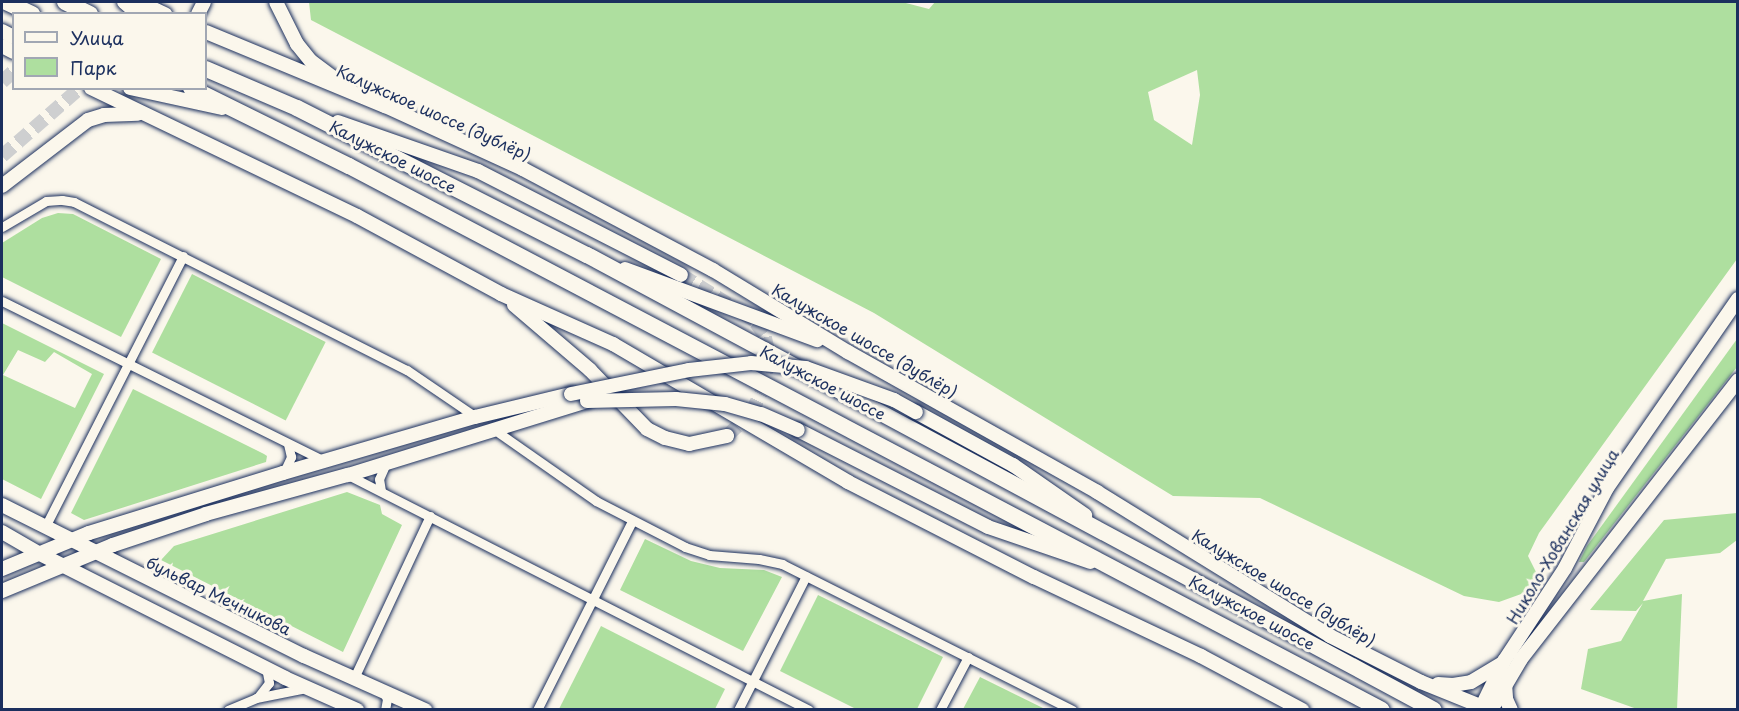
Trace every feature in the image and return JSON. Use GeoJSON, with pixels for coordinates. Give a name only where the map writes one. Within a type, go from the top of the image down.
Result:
{"type":"FeatureCollection","features":[{"type":"Feature","properties":{"kind":"highway"},"geometry":{"type":"LineString","coordinates":[[6,2],[28,12]]}},
{"type":"Feature","properties":{"kind":"highway"},"geometry":{"type":"LineString","coordinates":[[65,2],[86,12]]}},
{"type":"Feature","properties":{"kind":"highway","name":"Калужское шоссе"},"geometry":{"type":"LineString","coordinates":[[207,69],[297,108],[587,255],[1434,710]]}},
{"type":"Feature","properties":{"kind":"highway","name":"Калужское шоссе"},"geometry":{"type":"LineString","coordinates":[[195,90],[350,166],[1382,710]]}},
{"type":"Feature","properties":{"kind":"street"},"geometry":{"type":"LineString","coordinates":[[124,2],[136,12]]}},
{"type":"Feature","properties":{"kind":"street"},"geometry":{"type":"LineString","coordinates":[[139,2],[161,12]]}},
{"type":"Feature","properties":{"kind":"street"},"geometry":{"type":"LineString","coordinates":[[276,2],[287,28],[311,62],[324,73],[385,106]]}},
{"type":"Feature","properties":{"kind":"street","name":"Калужское шоссе (дублёр)"},"geometry":{"type":"LineString","coordinates":[[207,32],[385,106],[523,169],[713,270],[848,351],[1097,492],[1330,636],[1421,682],[1486,709]]}},
{"type":"Feature","properties":{"kind":"street"},"geometry":{"type":"LineString","coordinates":[[95,90],[357,216],[501,294],[613,344],[848,482],[1034,577],[1201,656],[1302,710]]}},
{"type":"Feature","properties":{"kind":"street"},"geometry":{"type":"LineString","coordinates":[[139,90],[239,111]]}},
{"type":"Feature","properties":{"kind":"street"},"geometry":{"type":"LineString","coordinates":[[297,108],[478,171],[681,275]]}},
{"type":"Feature","properties":{"kind":"street"},"geometry":{"type":"LineString","coordinates":[[2,186],[88,120],[127,113],[148,116]]}},
{"type":"Feature","properties":{"kind":"street"},"geometry":{"type":"LineString","coordinates":[[2,227],[45,201],[68,200],[407,370],[473,415]]}},
{"type":"Feature","properties":{"kind":"street"},"geometry":{"type":"LineString","coordinates":[[587,255],[848,351]]}},
{"type":"Feature","properties":{"kind":"street"},"geometry":{"type":"LineString","coordinates":[[45,527],[183,256]]}},
{"type":"Feature","properties":{"kind":"street"},"geometry":{"type":"LineString","coordinates":[[501,294],[590,370],[647,429],[665,438],[689,444],[727,436]]}},
{"type":"Feature","properties":{"kind":"street","name":"Николо-Хованская улица"},"geometry":{"type":"LineString","coordinates":[[1486,709],[1504,662],[1551,593],[1607,488],[1737,299]]}},
{"type":"Feature","properties":{"kind":"street"},"geometry":{"type":"LineString","coordinates":[[2,301],[326,461]]}},
{"type":"Feature","properties":{"kind":"street"},"geometry":{"type":"LineString","coordinates":[[2,569],[71,541],[283,473],[475,417],[571,394],[689,370],[751,363],[806,368],[894,400],[1013,465],[1128,546]]}},
{"type":"Feature","properties":{"kind":"street","name":"Николо-Хованская улица"},"geometry":{"type":"LineString","coordinates":[[1486,709],[1521,659],[1737,380]]}},
{"type":"Feature","properties":{"kind":"street"},"geometry":{"type":"LineString","coordinates":[[2,591],[96,552],[206,514],[348,475],[587,401],[676,399],[725,404],[761,414],[798,430],[988,528],[1120,573]]}},
{"type":"Feature","properties":{"kind":"street"},"geometry":{"type":"LineString","coordinates":[[499,433],[573,486],[632,520],[701,554],[767,560],[806,576],[1072,710]]}},
{"type":"Feature","properties":{"kind":"street"},"geometry":{"type":"LineString","coordinates":[[283,473],[291,457],[288,444]]}},
{"type":"Feature","properties":{"kind":"street"},"geometry":{"type":"LineString","coordinates":[[381,491],[380,475],[386,463]]}},
{"type":"Feature","properties":{"kind":"street"},"geometry":{"type":"LineString","coordinates":[[348,475],[810,710]]}},
{"type":"Feature","properties":{"kind":"street","name":"бульвар Мечникова"},"geometry":{"type":"LineString","coordinates":[[2,505],[71,541],[424,710]]}},
{"type":"Feature","properties":{"kind":"street"},"geometry":{"type":"LineString","coordinates":[[354,678],[430,516]]}},
{"type":"Feature","properties":{"kind":"street"},"geometry":{"type":"LineString","coordinates":[[537,710],[632,520]]}},
{"type":"Feature","properties":{"kind":"street"},"geometry":{"type":"LineString","coordinates":[[2,532],[40,554],[266,668],[357,710]]}},
{"type":"Feature","properties":{"kind":"street"},"geometry":{"type":"LineString","coordinates":[[738,710],[806,576]]}},
{"type":"Feature","properties":{"kind":"street"},"geometry":{"type":"LineString","coordinates":[[940,710],[968,657]]}},
{"type":"Feature","properties":{"kind":"street"},"geometry":{"type":"LineString","coordinates":[[1421,682],[1453,685],[1471,682],[1504,662]]}},
{"type":"Feature","properties":{"kind":"street"},"geometry":{"type":"LineString","coordinates":[[256,698],[269,683],[266,668]]}},
{"type":"Feature","properties":{"kind":"street"},"geometry":{"type":"LineString","coordinates":[[1505,683],[1506,699],[1511,710]]}},
{"type":"Feature","properties":{"kind":"street"},"geometry":{"type":"LineString","coordinates":[[228,710],[256,698],[309,688]]}},
{"type":"Feature","properties":{"kind":"street"},"geometry":{"type":"LineString","coordinates":[[383,691],[387,699],[385,710]]}},
{"type":"Feature","properties":{"kind":"green space"},"geometry":{"type":"Polygon","coordinates":[[[309,2],[902,2],[929,9],[935,2],[1737,2],[1737,259],[1539,533],[1528,556],[1536,572],[1532,590],[1499,602],[1464,596],[1260,498],[1173,496],[874,313],[311,20],[309,2]],[[1197,70],[1148,92],[1154,120],[1192,145],[1200,95],[1197,70]]]}},
{"type":"Feature","properties":{"kind":"green space"},"geometry":{"type":"Polygon","coordinates":[[[58,213],[73,214],[161,259],[121,337],[2,277],[2,243],[42,218],[58,213]]]}},
{"type":"Feature","properties":{"kind":"green space"},"geometry":{"type":"Polygon","coordinates":[[[192,274],[326,342],[286,421],[152,352],[192,274]]]}},
{"type":"Feature","properties":{"kind":"green space"},"geometry":{"type":"Polygon","coordinates":[[[2,323],[104,374],[41,499],[2,479],[2,323]],[[18,350],[3,375],[75,408],[92,374],[54,352],[45,362],[18,350]]]}},
{"type":"Feature","properties":{"kind":"green space"},"geometry":{"type":"Polygon","coordinates":[[[1737,339],[1737,367],[1584,562],[1579,562],[1587,546],[1737,339]]]}},
{"type":"Feature","properties":{"kind":"green space"},"geometry":{"type":"Polygon","coordinates":[[[133,389],[264,454],[267,456],[266,462],[84,520],[71,513],[133,389]]]}},
{"type":"Feature","properties":{"kind":"green space"},"geometry":{"type":"Polygon","coordinates":[[[347,492],[380,505],[382,514],[402,525],[343,652],[161,560],[174,546],[347,492]]]}},
{"type":"Feature","properties":{"kind":"green space"},"geometry":{"type":"Polygon","coordinates":[[[1737,513],[1737,540],[1720,553],[1666,559],[1643,601],[1682,594],[1677,709],[1637,709],[1581,689],[1588,649],[1621,641],[1643,603],[1636,611],[1590,610],[1664,520],[1737,513]]]}},
{"type":"Feature","properties":{"kind":"green space"},"geometry":{"type":"Polygon","coordinates":[[[645,539],[691,561],[720,568],[764,570],[782,577],[743,651],[620,590],[645,539]]]}},
{"type":"Feature","properties":{"kind":"green space"},"geometry":{"type":"Polygon","coordinates":[[[818,595],[943,657],[917,709],[856,709],[780,671],[818,595]]]}},
{"type":"Feature","properties":{"kind":"green space"},"geometry":{"type":"Polygon","coordinates":[[[601,626],[725,689],[715,709],[559,709],[601,626]]]}},
{"type":"Feature","properties":{"kind":"green space"},"geometry":{"type":"Polygon","coordinates":[[[980,677],[1045,709],[963,709],[980,677]]]}},
{"type":"Feature","properties":{"kind":"tunnel"},"geometry":{"type":"LineString","coordinates":[[155,12],[164,2]]}},
{"type":"Feature","properties":{"kind":"tunnel"},"geometry":{"type":"LineString","coordinates":[[2,82],[12,73]]}},
{"type":"Feature","properties":{"kind":"tunnel"},"geometry":{"type":"LineString","coordinates":[[2,156],[78,90]]}},
{"type":"Feature","properties":{"kind":"tunnel"},"geometry":{"type":"LineString","coordinates":[[681,275],[728,304]]}},
{"type":"Feature","properties":{"kind":"tunnel"},"geometry":{"type":"LineString","coordinates":[[727,436],[751,413],[761,393],[767,368],[768,351],[764,334],[754,320],[744,314]]}}]}
